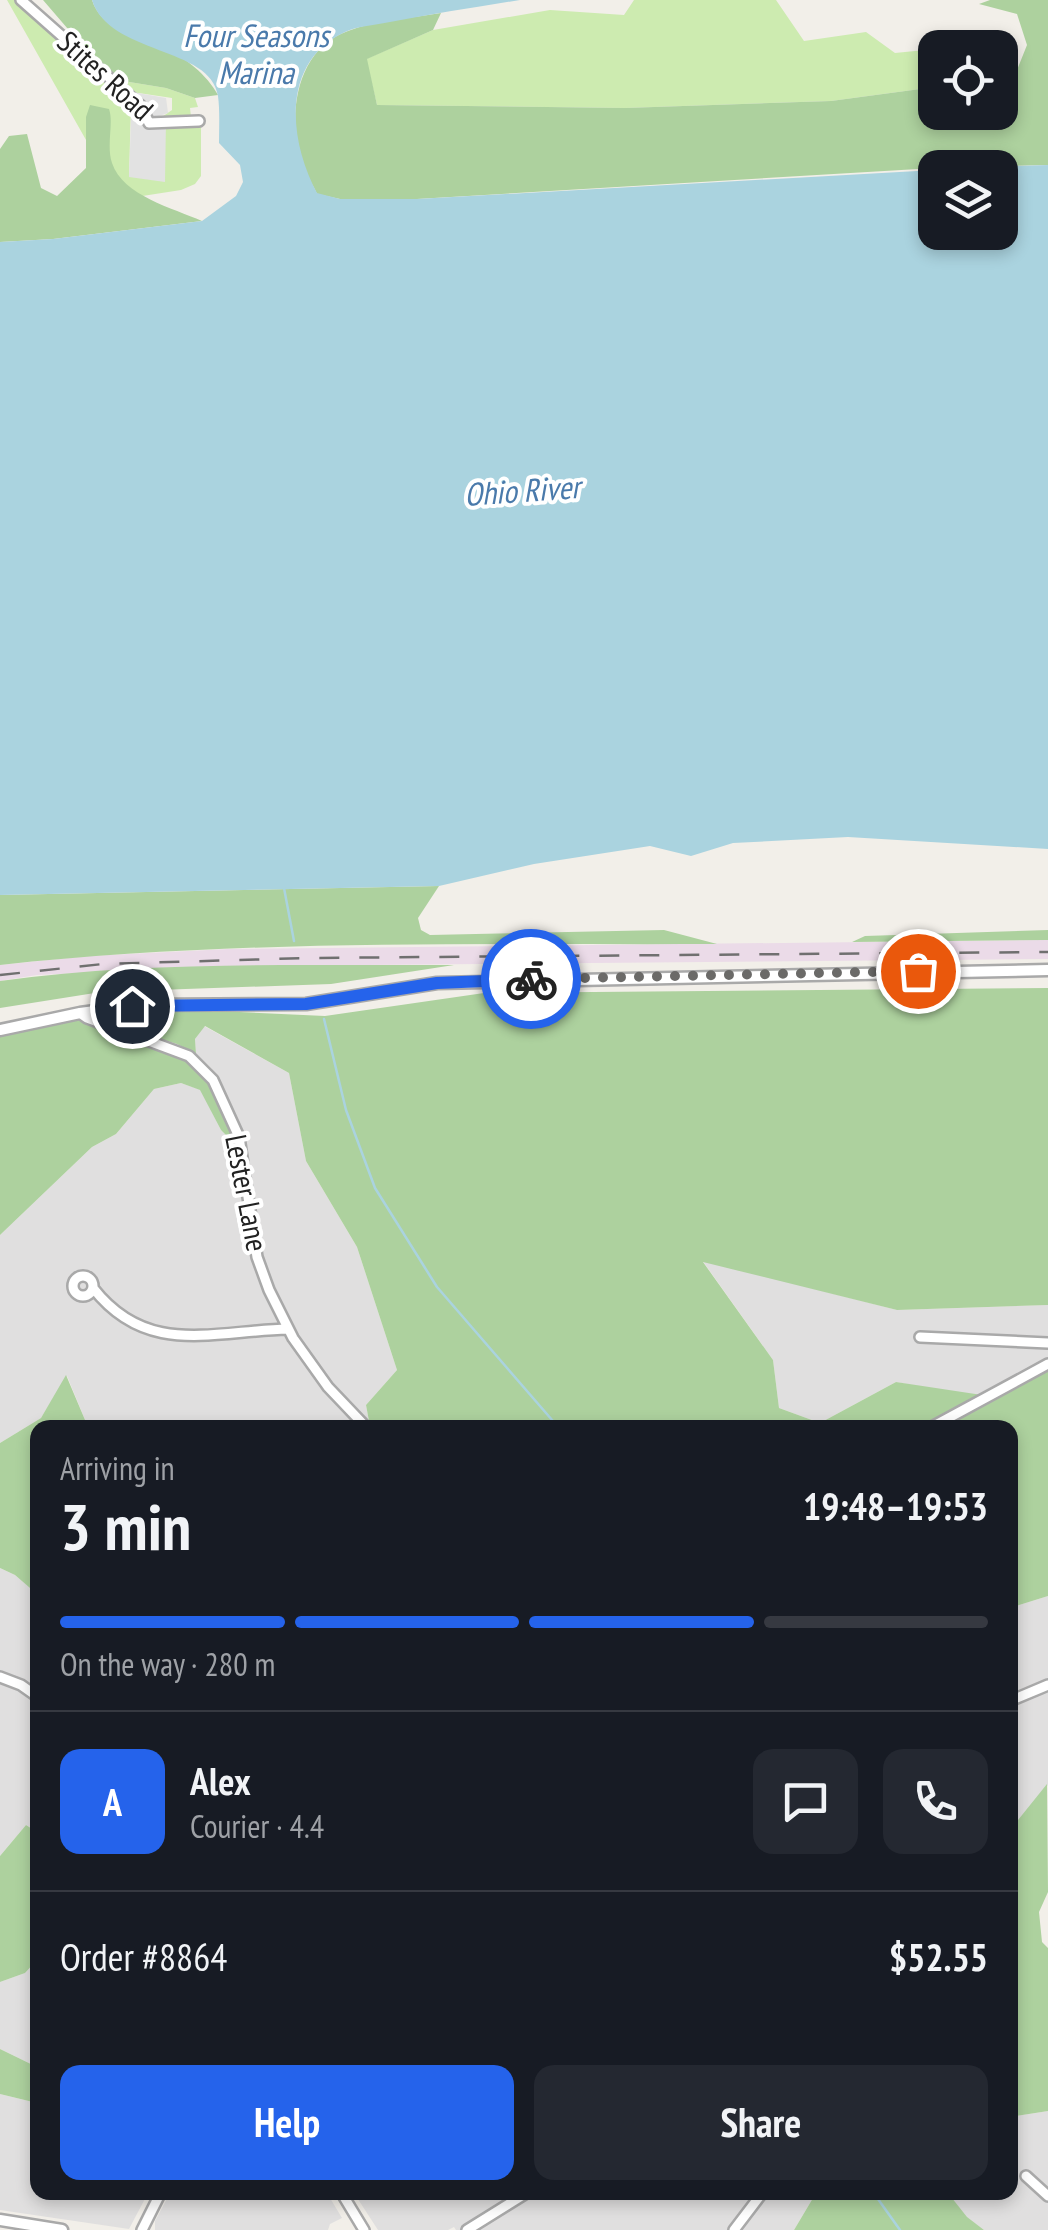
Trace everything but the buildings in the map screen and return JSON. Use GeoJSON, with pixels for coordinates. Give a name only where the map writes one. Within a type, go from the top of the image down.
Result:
{"type":"FeatureCollection","features":[{"type":"Feature","properties":{"kind":"street","name":"Stites Road"},"geometry":{"type":"LineString","coordinates":[[22,0],[140,106],[149,124],[199,121]]}},
{"type":"Feature","properties":{"kind":"street"},"geometry":{"type":"LineString","coordinates":[[0,1030],[140,1005],[306,1004],[412,986],[476,981],[1048,970]]}},
{"type":"Feature","properties":{"kind":"street","name":"Lester Lane"},"geometry":{"type":"LineString","coordinates":[[80,1013],[189,1056],[213,1080],[239,1137],[259,1266],[288,1329],[328,1387],[359,1420]]}},
{"type":"Feature","properties":{"kind":"street"},"geometry":{"type":"LineString","coordinates":[[93,1288],[129,1322],[154,1333],[288,1329]]}},
{"type":"Feature","properties":{"kind":"street"},"geometry":{"type":"LineString","coordinates":[[920,1337],[1048,1343]]}},
{"type":"Feature","properties":{"kind":"street"},"geometry":{"type":"LineString","coordinates":[[945,1420],[1048,1364]]}},
{"type":"Feature","properties":{"kind":"street"},"geometry":{"type":"LineString","coordinates":[[0,1677],[30,1691]]}},
{"type":"Feature","properties":{"kind":"street"},"geometry":{"type":"LineString","coordinates":[[1018,1698],[1048,1686]]}},
{"type":"Feature","properties":{"kind":"street"},"geometry":{"type":"LineString","coordinates":[[1026,2176],[1048,2196]]}},
{"type":"Feature","properties":{"kind":"street"},"geometry":{"type":"LineString","coordinates":[[142,2230],[158,2200]]}},
{"type":"Feature","properties":{"kind":"street"},"geometry":{"type":"LineString","coordinates":[[346,2200],[364,2230]]}},
{"type":"Feature","properties":{"kind":"street"},"geometry":{"type":"LineString","coordinates":[[467,2230],[515,2200]]}},
{"type":"Feature","properties":{"kind":"street"},"geometry":{"type":"LineString","coordinates":[[734,2230],[757,2200]]}},
{"type":"Feature","properties":{"kind":"street"},"geometry":{"type":"LineString","coordinates":[[0,2220],[62,2230]]}},
{"type":"Feature","properties":{"kind":"shaded area"},"geometry":{"type":"Polygon","coordinates":[[[132,92],[166,98],[168,113],[159,116],[166,120],[165,182],[129,177],[132,92]]]}},
{"type":"Feature","properties":{"kind":"shaded area"},"geometry":{"type":"Polygon","coordinates":[[[1048,940],[1048,959],[242,966],[37,975],[0,981],[0,965],[228,949],[1048,940]]]}},
{"type":"Feature","properties":{"kind":"shaded area"},"geometry":{"type":"Polygon","coordinates":[[[204,1026],[289,1073],[306,1161],[357,1247],[397,1370],[366,1405],[369,1420],[85,1420],[67,1376],[41,1418],[30,1420],[30,1425],[0,1443],[0,1235],[92,1147],[116,1134],[154,1089],[181,1083],[201,1090],[221,1130],[233,1142],[243,1142],[224,1091],[211,1068],[196,1054],[195,1039],[204,1026]]]}},
{"type":"Feature","properties":{"kind":"shaded area"},"geometry":{"type":"Polygon","coordinates":[[[702,1260],[897,1310],[1048,1305],[1048,1368],[993,1400],[896,1382],[826,1420],[812,1420],[779,1408],[773,1360],[702,1260]]]}},
{"type":"Feature","properties":{"kind":"shaded area"},"geometry":{"type":"Polygon","coordinates":[[[0,1568],[30,1587],[30,1828],[26,1825],[0,1856],[0,1568]]]}},
{"type":"Feature","properties":{"kind":"shaded area"},"geometry":{"type":"Polygon","coordinates":[[[1048,1596],[1048,1785],[1018,1821],[1018,1605],[1048,1596]]]}},
{"type":"Feature","properties":{"kind":"shaded area"},"geometry":{"type":"Polygon","coordinates":[[[30,1968],[30,2064],[0,2049],[0,1982],[30,1968]]]}},
{"type":"Feature","properties":{"kind":"shaded area"},"geometry":{"type":"Polygon","coordinates":[[[0,2094],[30,2101],[30,2200],[144,2200],[129,2229],[0,2210],[0,2094]]]}},
{"type":"Feature","properties":{"kind":"shaded area"},"geometry":{"type":"Polygon","coordinates":[[[1048,2111],[1048,2230],[984,2230],[967,2218],[953,2200],[1018,2200],[1018,2116],[1048,2111]]]}},
{"type":"Feature","properties":{"kind":"shaded area"},"geometry":{"type":"Polygon","coordinates":[[[166,2200],[331,2200],[342,2218],[330,2224],[328,2230],[155,2230],[155,2221],[166,2200]]]}},
{"type":"Feature","properties":{"kind":"shaded area"},"geometry":{"type":"Polygon","coordinates":[[[359,2200],[812,2200],[794,2230],[378,2230],[359,2200]]]}},
{"type":"Feature","properties":{"kind":"green space"},"geometry":{"type":"Polygon","coordinates":[[[7,0],[15,0],[131,104],[129,177],[167,127],[201,124],[201,176],[195,184],[136,197],[112,186],[7,0]]]}},
{"type":"Feature","properties":{"kind":"green space"},"geometry":{"type":"Polygon","coordinates":[[[43,0],[92,0],[112,26],[187,61],[218,95],[195,98],[166,88],[111,79],[43,0]]]}},
{"type":"Feature","properties":{"kind":"green space"},"geometry":{"type":"Polygon","coordinates":[[[634,0],[776,0],[804,41],[866,32],[895,53],[918,51],[918,89],[831,101],[625,108],[377,105],[366,59],[433,30],[550,10],[624,15],[634,0]]]}},
{"type":"Feature","properties":{"kind":"green space"},"geometry":{"type":"Polygon","coordinates":[[[990,0],[1048,0],[1048,165],[1018,166],[1018,150],[918,150],[918,169],[417,199],[340,199],[317,194],[298,147],[295,128],[299,88],[316,53],[330,40],[359,27],[441,13],[433,30],[367,59],[377,105],[625,108],[831,101],[918,89],[918,130],[1018,130],[1018,68],[1027,45],[1017,14],[979,4],[990,0]]]}},
{"type":"Feature","properties":{"kind":"green space"},"geometry":{"type":"Polygon","coordinates":[[[111,79],[166,88],[195,98],[198,107],[190,108],[191,117],[159,119],[172,110],[172,98],[132,92],[111,79]]]}},
{"type":"Feature","properties":{"kind":"green space"},"geometry":{"type":"Polygon","coordinates":[[[90,105],[109,109],[110,156],[127,184],[150,200],[202,221],[0,242],[0,149],[9,136],[27,134],[41,188],[57,196],[86,168],[86,117],[90,105]]]}},
{"type":"Feature","properties":{"kind":"green space"},"geometry":{"type":"Polygon","coordinates":[[[439,886],[418,918],[421,930],[430,935],[664,930],[717,944],[268,947],[0,965],[0,895],[439,886]]]}},
{"type":"Feature","properties":{"kind":"green space"},"geometry":{"type":"Polygon","coordinates":[[[1048,930],[1048,940],[852,942],[865,936],[1048,930]]]}},
{"type":"Feature","properties":{"kind":"green space"},"geometry":{"type":"Polygon","coordinates":[[[454,965],[331,984],[101,992],[0,1008],[0,981],[56,974],[226,966],[454,965]]]}},
{"type":"Feature","properties":{"kind":"green space"},"geometry":{"type":"Polygon","coordinates":[[[1048,988],[1048,1305],[897,1310],[703,1262],[773,1360],[779,1408],[812,1420],[369,1420],[366,1405],[397,1370],[357,1247],[306,1161],[289,1073],[205,1026],[195,1039],[196,1054],[177,1044],[87,1016],[196,1010],[325,1016],[484,993],[1048,988]]]}},
{"type":"Feature","properties":{"kind":"green space"},"geometry":{"type":"Polygon","coordinates":[[[75,1018],[181,1057],[190,1064],[208,1083],[222,1107],[233,1142],[221,1130],[200,1090],[181,1083],[154,1089],[116,1134],[92,1147],[0,1235],[0,1034],[75,1018]]]}},
{"type":"Feature","properties":{"kind":"green space"},"geometry":{"type":"Polygon","coordinates":[[[1048,1368],[1048,1596],[1018,1605],[1018,1420],[958,1420],[1048,1368]]]}},
{"type":"Feature","properties":{"kind":"green space"},"geometry":{"type":"Polygon","coordinates":[[[66,1375],[85,1420],[38,1420],[66,1375]]]}},
{"type":"Feature","properties":{"kind":"green space"},"geometry":{"type":"Polygon","coordinates":[[[896,1382],[982,1395],[931,1420],[826,1420],[896,1382]]]}},
{"type":"Feature","properties":{"kind":"green space"},"geometry":{"type":"Polygon","coordinates":[[[30,1425],[30,1588],[0,1568],[0,1443],[30,1425]]]}},
{"type":"Feature","properties":{"kind":"green space"},"geometry":{"type":"Polygon","coordinates":[[[1047,1784],[1048,1892],[1039,1912],[1042,1942],[1048,1948],[1048,2111],[1018,2116],[1018,1820],[1047,1784]]]}},
{"type":"Feature","properties":{"kind":"green space"},"geometry":{"type":"Polygon","coordinates":[[[26,1825],[30,1828],[30,1968],[0,1982],[0,1856],[26,1825]]]}},
{"type":"Feature","properties":{"kind":"green space"},"geometry":{"type":"Polygon","coordinates":[[[0,2049],[30,2064],[30,2101],[0,2094],[0,2049]]]}},
{"type":"Feature","properties":{"kind":"green space"},"geometry":{"type":"Polygon","coordinates":[[[812,2200],[954,2200],[984,2230],[794,2230],[812,2200]]]}},
{"type":"Feature","properties":{"kind":"water"},"geometry":{"type":"Polygon","coordinates":[[[92,0],[520,0],[361,27],[324,45],[309,62],[300,82],[296,127],[307,172],[317,193],[340,199],[417,199],[918,171],[918,250],[1018,250],[1018,166],[1048,165],[1048,849],[848,837],[733,843],[691,856],[650,846],[534,864],[439,886],[0,895],[0,242],[202,221],[236,196],[243,182],[240,165],[219,143],[218,96],[211,80],[198,68],[137,41],[102,18],[92,0]]]}},
{"type":"Feature","properties":{"kind":"waterway"},"geometry":{"type":"LineString","coordinates":[[284,888],[294,941]]}},
{"type":"Feature","properties":{"kind":"waterway"},"geometry":{"type":"LineString","coordinates":[[324,1019],[346,1110],[375,1188],[437,1287],[552,1420]]}},
{"type":"Feature","properties":{"kind":"waterway"},"geometry":{"type":"LineString","coordinates":[[879,2200],[900,2230]]}},
{"type":"Feature","properties":{"kind":"railway"},"geometry":{"type":"LineString","coordinates":[[0,975],[103,964],[307,958],[1048,952]]}},
{"type":"Feature","properties":{"kind":"way so far"},"geometry":{"type":"LineString","coordinates":[[531,979],[918,971]]}},
{"type":"Feature","properties":{"kind":"route"},"geometry":{"type":"LineString","coordinates":[[132,1006],[306,1004],[437,983],[531,979]]}},
{"type":"Feature","properties":{"kind":"water label","name":"Four Seasons Marina"},"geometry":{"type":"Point","coordinates":[256,54]}},
{"type":"Feature","properties":{"kind":"water label","name":"Ohio River"},"geometry":{"type":"Point","coordinates":[522,491]}}]}
